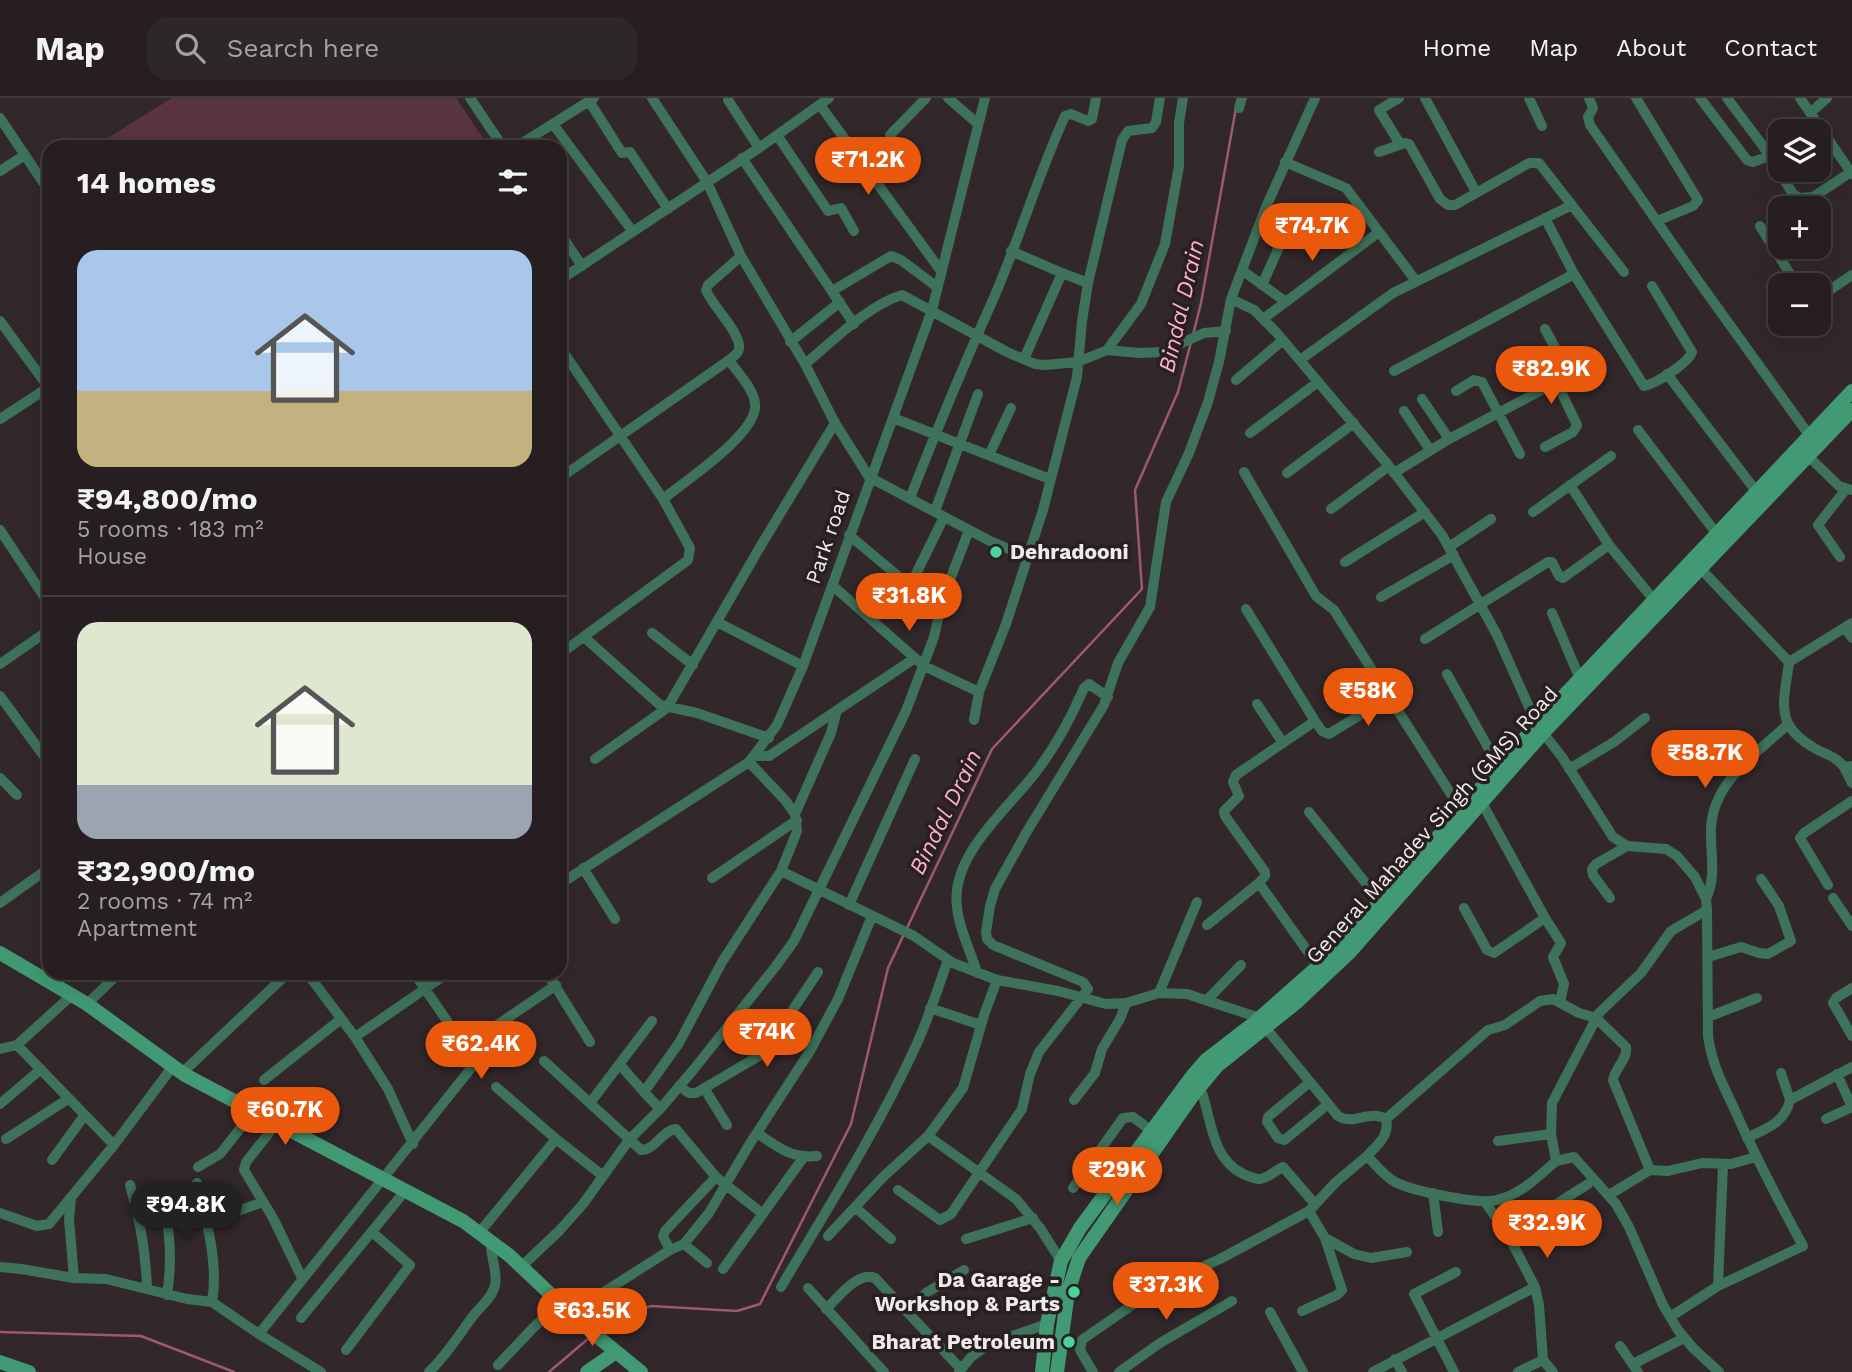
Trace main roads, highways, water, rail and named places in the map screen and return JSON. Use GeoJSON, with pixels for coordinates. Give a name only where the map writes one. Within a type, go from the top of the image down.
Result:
{"type":"FeatureCollection","features":[{"type":"Feature","properties":{"kind":"waterway","name":"Bindal Drain"},"geometry":{"type":"LineString","coordinates":[[1193,335],[1236,108]]}},
{"type":"Feature","properties":{"kind":"waterway","name":"Bindal Drain"},"geometry":{"type":"LineString","coordinates":[[907,928],[992,749],[1142,589],[1135,490],[1178,392],[1191,342]]}},
{"type":"Feature","properties":{"kind":"waterway","name":"Bindal Drain"},"geometry":{"type":"LineString","coordinates":[[597,1331],[610,1320],[651,1306],[737,1311],[760,1304],[851,1124],[888,968],[904,934]]}},
{"type":"Feature","properties":{"kind":"waterway","name":"Bindal Drain"},"geometry":{"type":"LineString","coordinates":[[0,1332],[141,1336],[234,1372]]}},
{"type":"Feature","properties":{"kind":"waterway","name":"Bindal Drain"},"geometry":{"type":"LineString","coordinates":[[549,1372],[589,1338]]}},
{"type":"Feature","properties":{"kind":"place","name":"Dehradooni"},"geometry":{"type":"Point","coordinates":[996,552]}},
{"type":"Feature","properties":{"kind":"place","name":"Da Garage - Workshop & Parts"},"geometry":{"type":"Point","coordinates":[1074,1292]}},
{"type":"Feature","properties":{"kind":"place","name":"Bharat Petroleum"},"geometry":{"type":"Point","coordinates":[1069,1342]}}]}
